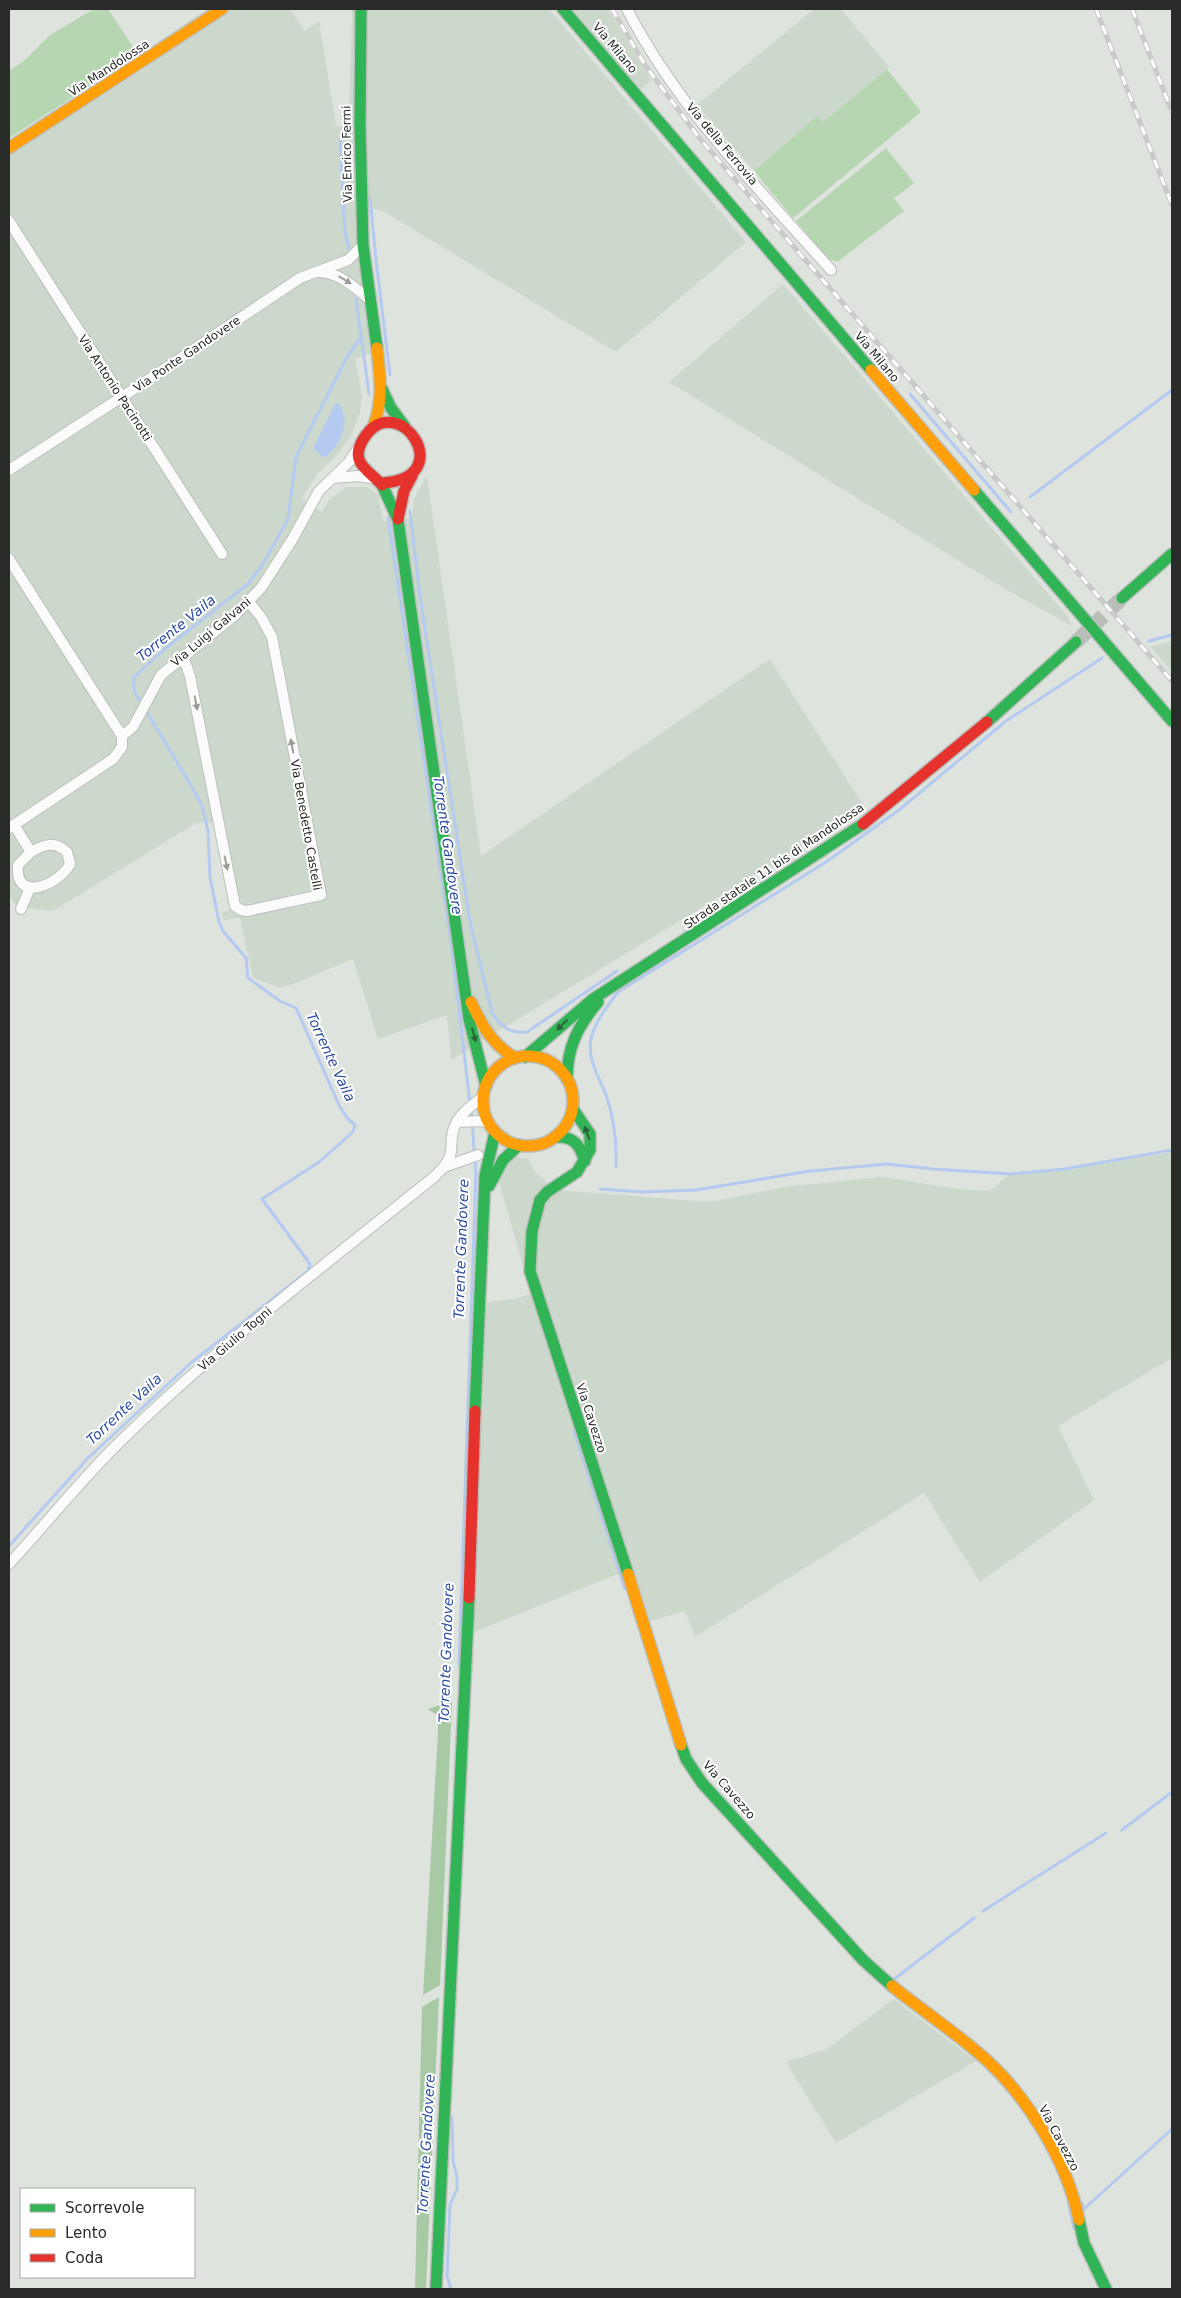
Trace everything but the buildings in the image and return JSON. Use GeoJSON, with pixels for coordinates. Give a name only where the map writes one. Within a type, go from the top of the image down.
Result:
{"type":"FeatureCollection","features":[{"type":"Feature","properties":{"kind":"main road","name":"Via Mandolossa"},"geometry":{"type":"LineString","coordinates":[[9,148],[222,9]]}},
{"type":"Feature","properties":{"kind":"main road","name":"Via Enrico Fermi"},"geometry":{"type":"LineString","coordinates":[[361,9],[360,125],[363,245],[382,389]]}},
{"type":"Feature","properties":{"kind":"main road","name":"Via Milano"},"geometry":{"type":"LineString","coordinates":[[563,9],[1172,721]]}},
{"type":"Feature","properties":{"kind":"main road"},"geometry":{"type":"LineString","coordinates":[[382,389],[405,427],[414,434],[419,444],[420,460],[404,490],[398,520],[469,1019],[483,1106],[488,1125],[485,1199],[480,1255],[468,1619],[451,1940],[436,2289]]}},
{"type":"Feature","properties":{"kind":"main road"},"geometry":{"type":"LineString","coordinates":[[382,389],[380,410],[373,427],[365,436],[360,446],[361,464],[376,481],[398,520]]}},
{"type":"Feature","properties":{"kind":"main road"},"geometry":{"type":"LineString","coordinates":[[373,427],[389,423],[405,427]]}},
{"type":"Feature","properties":{"kind":"main road"},"geometry":{"type":"LineString","coordinates":[[376,481],[398,483],[412,475]]}},
{"type":"Feature","properties":{"kind":"main road"},"geometry":{"type":"LineString","coordinates":[[1122,598],[1172,554]]}},
{"type":"Feature","properties":{"kind":"main road","name":"Strada statale 11 bis di Mandolossa"},"geometry":{"type":"LineString","coordinates":[[520,1057],[593,998],[615,986],[853,832],[970,737],[1076,642]]}},
{"type":"Feature","properties":{"kind":"main road","name":"Strada statale 11 bis di Mandolossa"},"geometry":{"type":"LineString","coordinates":[[567,1079],[566,1057],[570,1042],[589,1013],[615,986]]}},
{"type":"Feature","properties":{"kind":"main road"},"geometry":{"type":"LineString","coordinates":[[465,987],[490,1041],[499,1049],[520,1057],[542,1058],[552,1063],[567,1079]]}},
{"type":"Feature","properties":{"kind":"main road"},"geometry":{"type":"LineString","coordinates":[[482,1094],[496,1070],[520,1057]]}},
{"type":"Feature","properties":{"kind":"main road","name":"Via Cavezzo"},"geometry":{"type":"LineString","coordinates":[[567,1079],[572,1093],[573,1109],[591,1137],[590,1149],[585,1160],[570,1178],[545,1193],[538,1202],[530,1271],[640,1615],[678,1742],[702,1783],[863,1960],[893,1987],[978,2052],[1018,2094],[1032,2113],[1059,2163],[1076,2205],[1084,2242],[1106,2289]]}},
{"type":"Feature","properties":{"kind":"main road"},"geometry":{"type":"LineString","coordinates":[[488,1125],[506,1140],[519,1145],[540,1145],[555,1137],[565,1128],[573,1109]]}},
{"type":"Feature","properties":{"kind":"main road"},"geometry":{"type":"LineString","coordinates":[[555,1137],[569,1136],[576,1141],[585,1160]]}},
{"type":"Feature","properties":{"kind":"main road"},"geometry":{"type":"LineString","coordinates":[[485,1199],[499,1166],[519,1145]]}},
{"type":"Feature","properties":{"kind":"street","name":"Via della Ferrovia"},"geometry":{"type":"LineString","coordinates":[[626,9],[639,34],[686,102],[831,270]]}},
{"type":"Feature","properties":{"kind":"street","name":"Via Antonio Pacinotti"},"geometry":{"type":"LineString","coordinates":[[9,221],[222,554]]}},
{"type":"Feature","properties":{"kind":"street","name":"Via Ponte Gandovere"},"geometry":{"type":"LineString","coordinates":[[9,470],[122,398],[300,278],[348,260],[363,245]]}},
{"type":"Feature","properties":{"kind":"street"},"geometry":{"type":"LineString","coordinates":[[316,271],[332,272],[349,282],[369,299]]}},
{"type":"Feature","properties":{"kind":"street","name":"Via Luigi Galvani"},"geometry":{"type":"LineString","coordinates":[[122,736],[133,727],[161,675],[249,602],[261,588],[292,540],[319,491],[334,478],[360,446]]}},
{"type":"Feature","properties":{"kind":"street"},"geometry":{"type":"LineString","coordinates":[[334,478],[358,476],[376,481]]}},
{"type":"Feature","properties":{"kind":"street"},"geometry":{"type":"LineString","coordinates":[[9,559],[122,736],[122,748],[113,759],[11,827],[31,852]]}},
{"type":"Feature","properties":{"kind":"street","name":"Via Benedetto Castelli"},"geometry":{"type":"LineString","coordinates":[[183,656],[190,676],[235,906],[247,911],[320,896],[272,636],[261,617],[249,602]]}},
{"type":"Feature","properties":{"kind":"street"},"geometry":{"type":"LineString","coordinates":[[55,844],[67,852],[70,864],[62,875],[43,887],[30,888],[23,884],[18,872],[18,865],[31,852],[42,846],[55,844]]}},
{"type":"Feature","properties":{"kind":"street"},"geometry":{"type":"LineString","coordinates":[[21,909],[30,888]]}},
{"type":"Feature","properties":{"kind":"street"},"geometry":{"type":"LineString","coordinates":[[444,1167],[451,1153],[453,1129],[465,1110],[482,1094]]}},
{"type":"Feature","properties":{"kind":"street"},"geometry":{"type":"LineString","coordinates":[[457,1122],[488,1125]]}},
{"type":"Feature","properties":{"kind":"street"},"geometry":{"type":"LineString","coordinates":[[444,1167],[466,1158],[478,1156]]}},
{"type":"Feature","properties":{"kind":"street","name":"Via Giulio Togni"},"geometry":{"type":"LineString","coordinates":[[9,1564],[127,1434],[169,1395],[444,1167]]}},
{"type":"Feature","properties":{"kind":"shaded area"},"geometry":{"type":"Polygon","coordinates":[[[208,9],[290,9],[305,31],[319,21],[336,126],[349,126],[352,9],[549,9],[746,242],[616,352],[383,211],[359,206],[374,353],[355,358],[362,396],[360,413],[351,436],[336,456],[319,472],[302,498],[322,512],[329,500],[346,487],[367,487],[378,495],[383,521],[412,518],[414,499],[427,476],[481,856],[770,659],[865,808],[451,1060],[447,1015],[378,1039],[353,959],[288,986],[279,987],[253,978],[240,918],[224,920],[222,912],[232,910],[215,823],[196,823],[53,911],[17,907],[9,895],[9,154],[146,68],[138,55],[208,9]]]}},
{"type":"Feature","properties":{"kind":"shaded area"},"geometry":{"type":"Polygon","coordinates":[[[571,9],[608,9],[651,80],[641,89],[571,9]]]}},
{"type":"Feature","properties":{"kind":"shaded area"},"geometry":{"type":"Polygon","coordinates":[[[814,9],[841,9],[889,67],[823,122],[817,116],[754,171],[697,105],[814,9]]]}},
{"type":"Feature","properties":{"kind":"shaded area"},"geometry":{"type":"Polygon","coordinates":[[[783,284],[1068,617],[1072,626],[995,583],[669,382],[783,284]]]}},
{"type":"Feature","properties":{"kind":"shaded area"},"geometry":{"type":"Polygon","coordinates":[[[1172,641],[1172,672],[1151,647],[1172,641]]]}},
{"type":"Feature","properties":{"kind":"shaded area"},"geometry":{"type":"Polygon","coordinates":[[[1172,1152],[1172,1358],[1058,1426],[1094,1500],[980,1582],[924,1493],[695,1637],[685,1611],[646,1622],[630,1569],[474,1632],[483,1303],[519,1298],[531,1293],[497,1175],[513,1156],[528,1159],[536,1173],[556,1190],[710,1202],[784,1187],[883,1177],[959,1189],[989,1191],[1009,1175],[1065,1170],[1172,1152]]]}},
{"type":"Feature","properties":{"kind":"shaded area"},"geometry":{"type":"Polygon","coordinates":[[[894,1999],[976,2061],[836,2143],[786,2062],[827,2049],[894,1999]]]}},
{"type":"Feature","properties":{"kind":"green space"},"geometry":{"type":"Polygon","coordinates":[[[94,9],[108,9],[138,55],[9,138],[9,71],[24,61],[50,35],[94,9]]]}},
{"type":"Feature","properties":{"kind":"green space"},"geometry":{"type":"Polygon","coordinates":[[[887,69],[921,112],[793,218],[754,171],[817,116],[823,122],[887,69]]]}},
{"type":"Feature","properties":{"kind":"green space"},"geometry":{"type":"Polygon","coordinates":[[[886,148],[914,183],[894,198],[904,211],[837,262],[829,259],[796,221],[886,148]]]}},
{"type":"Feature","properties":{"kind":"green space"},"geometry":{"type":"Polygon","coordinates":[[[452,1701],[440,1985],[423,1995],[438,1732],[438,1716],[428,1709],[452,1701]]]}},
{"type":"Feature","properties":{"kind":"green space"},"geometry":{"type":"Polygon","coordinates":[[[439,1997],[426,2289],[415,2289],[422,2007],[439,1997]]]}},
{"type":"Feature","properties":{"kind":"water"},"geometry":{"type":"Polygon","coordinates":[[[338,403],[344,417],[342,433],[335,448],[323,458],[314,449],[314,446],[335,404],[338,403]]]}},
{"type":"Feature","properties":{"kind":"waterway","name":"Torrente Gandovere"},"geometry":{"type":"LineString","coordinates":[[340,141],[345,232],[349,249]]}},
{"type":"Feature","properties":{"kind":"waterway"},"geometry":{"type":"LineString","coordinates":[[370,198],[390,375]]}},
{"type":"Feature","properties":{"kind":"waterway","name":"Torrente Gandovere"},"geometry":{"type":"LineString","coordinates":[[356,299],[369,394]]}},
{"type":"Feature","properties":{"kind":"waterway","name":"Torrente Vaila"},"geometry":{"type":"LineString","coordinates":[[9,1546],[88,1458],[192,1362],[308,1271],[310,1264],[262,1199],[319,1162],[353,1132],[355,1125],[347,1118],[339,1105],[296,1008],[280,1001],[248,978],[246,958],[223,931],[219,922],[210,877],[208,831],[202,806],[134,691],[134,677],[167,647],[248,584],[263,564],[288,519],[296,457],[348,355],[361,338]]}},
{"type":"Feature","properties":{"kind":"waterway"},"geometry":{"type":"LineString","coordinates":[[1030,497],[1172,390]]}},
{"type":"Feature","properties":{"kind":"waterway"},"geometry":{"type":"LineString","coordinates":[[910,394],[1011,512]]}},
{"type":"Feature","properties":{"kind":"waterway"},"geometry":{"type":"LineString","coordinates":[[410,511],[420,596],[470,922],[492,1012],[506,1028],[515,1032],[527,1032],[617,971]]}},
{"type":"Feature","properties":{"kind":"waterway","name":"Torrente Gandovere"},"geometry":{"type":"LineString","coordinates":[[388,518],[451,942],[470,1103]]}},
{"type":"Feature","properties":{"kind":"waterway"},"geometry":{"type":"LineString","coordinates":[[1149,641],[1172,635]]}},
{"type":"Feature","properties":{"kind":"waterway"},"geometry":{"type":"LineString","coordinates":[[616,1167],[613,1122],[606,1095],[592,1061],[590,1046],[598,1020],[618,992],[826,862],[899,810],[1006,721],[1102,658]]}},
{"type":"Feature","properties":{"kind":"waterway","name":"Torrente Gandovere"},"geometry":{"type":"LineString","coordinates":[[459,1665],[476,1172],[471,1109]]}},
{"type":"Feature","properties":{"kind":"waterway"},"geometry":{"type":"LineString","coordinates":[[600,1189],[642,1192],[696,1190],[810,1171],[887,1164],[1011,1174],[1065,1169],[1172,1150]]}},
{"type":"Feature","properties":{"kind":"waterway"},"geometry":{"type":"LineString","coordinates":[[574,1431],[625,1589]]}},
{"type":"Feature","properties":{"kind":"waterway"},"geometry":{"type":"LineString","coordinates":[[1122,1830],[1172,1792]]}},
{"type":"Feature","properties":{"kind":"waterway"},"geometry":{"type":"LineString","coordinates":[[983,1911],[1106,1833]]}},
{"type":"Feature","properties":{"kind":"waterway"},"geometry":{"type":"LineString","coordinates":[[893,1980],[974,1918]]}},
{"type":"Feature","properties":{"kind":"waterway"},"geometry":{"type":"LineString","coordinates":[[451,2289],[447,2276],[450,2205],[457,2189],[457,2177],[453,2161],[452,2117]]}},
{"type":"Feature","properties":{"kind":"waterway"},"geometry":{"type":"LineString","coordinates":[[1082,2203],[1084,2209],[1172,2129]]}},
{"type":"Feature","properties":{"kind":"waterway"},"geometry":{"type":"LineString","coordinates":[[1068,2201],[1074,2229]]}},
{"type":"Feature","properties":{"kind":"tunnel"},"geometry":{"type":"LineString","coordinates":[[1076,642],[1122,598]]}},
{"type":"Feature","properties":{"kind":"railway"},"geometry":{"type":"LineString","coordinates":[[612,9],[645,65],[700,139],[1172,681]]}},
{"type":"Feature","properties":{"kind":"railway"},"geometry":{"type":"LineString","coordinates":[[1096,9],[1172,205]]}},
{"type":"Feature","properties":{"kind":"railway"},"geometry":{"type":"LineString","coordinates":[[1132,9],[1172,112]]}},
{"type":"Feature","properties":{"kind":"traffic: fast"},"geometry":{"type":"LineString","coordinates":[[361,9],[360,125],[363,245],[377,348]]}},
{"type":"Feature","properties":{"kind":"traffic: fast"},"geometry":{"type":"LineString","coordinates":[[563,9],[871,370]]}},
{"type":"Feature","properties":{"kind":"traffic: fast"},"geometry":{"type":"LineString","coordinates":[[382,389],[391,408],[405,427]]}},
{"type":"Feature","properties":{"kind":"traffic: fast"},"geometry":{"type":"LineString","coordinates":[[382,485],[398,520],[469,1019],[486,1086]]}},
{"type":"Feature","properties":{"kind":"traffic: fast"},"geometry":{"type":"LineString","coordinates":[[974,490],[1172,721]]}},
{"type":"Feature","properties":{"kind":"traffic: fast"},"geometry":{"type":"LineString","coordinates":[[1122,598],[1172,554]]}},
{"type":"Feature","properties":{"kind":"traffic: fast"},"geometry":{"type":"LineString","coordinates":[[987,722],[1076,642]]}},
{"type":"Feature","properties":{"kind":"traffic: fast"},"geometry":{"type":"LineString","coordinates":[[525,1057],[593,999],[863,824]]}},
{"type":"Feature","properties":{"kind":"traffic: fast"},"geometry":{"type":"LineString","coordinates":[[567,1079],[569,1057],[579,1028],[598,1002]]}},
{"type":"Feature","properties":{"kind":"traffic: fast"},"geometry":{"type":"LineString","coordinates":[[573,1109],[590,1134],[590,1150],[577,1172],[547,1192],[540,1200],[532,1231],[530,1271],[628,1574]]}},
{"type":"Feature","properties":{"kind":"traffic: fast"},"geometry":{"type":"LineString","coordinates":[[475,1411],[485,1176],[495,1132]]}},
{"type":"Feature","properties":{"kind":"traffic: fast"},"geometry":{"type":"LineString","coordinates":[[555,1137],[567,1138],[575,1142],[585,1161]]}},
{"type":"Feature","properties":{"kind":"traffic: fast"},"geometry":{"type":"LineString","coordinates":[[489,1186],[503,1160],[519,1145]]}},
{"type":"Feature","properties":{"kind":"traffic: fast"},"geometry":{"type":"LineString","coordinates":[[436,2289],[469,1598]]}},
{"type":"Feature","properties":{"kind":"traffic: fast"},"geometry":{"type":"LineString","coordinates":[[681,1745],[686,1759],[702,1783],[863,1960],[892,1986]]}},
{"type":"Feature","properties":{"kind":"traffic: fast"},"geometry":{"type":"LineString","coordinates":[[1079,2220],[1084,2243],[1106,2289]]}},
{"type":"Feature","properties":{"kind":"traffic: slow"},"geometry":{"type":"LineString","coordinates":[[9,148],[222,9]]}},
{"type":"Feature","properties":{"kind":"traffic: slow"},"geometry":{"type":"LineString","coordinates":[[373,427],[380,398],[377,348]]}},
{"type":"Feature","properties":{"kind":"traffic: slow"},"geometry":{"type":"LineString","coordinates":[[871,370],[974,490]]}},
{"type":"Feature","properties":{"kind":"traffic: slow"},"geometry":{"type":"LineString","coordinates":[[471,1002],[489,1034],[500,1047],[515,1058]]}},
{"type":"Feature","properties":{"kind":"traffic: slow"},"geometry":{"type":"LineString","coordinates":[[528,1056],[545,1060],[560,1069],[569,1084],[573,1101],[569,1118],[560,1133],[545,1142],[528,1146],[511,1142],[496,1133],[487,1118],[483,1101],[487,1084],[496,1069],[511,1060],[528,1056]]}},
{"type":"Feature","properties":{"kind":"traffic: slow"},"geometry":{"type":"LineString","coordinates":[[628,1574],[681,1745]]}},
{"type":"Feature","properties":{"kind":"traffic: slow"},"geometry":{"type":"LineString","coordinates":[[892,1986],[976,2051],[1011,2085],[1027,2106],[1054,2150],[1065,2174],[1079,2220]]}},
{"type":"Feature","properties":{"kind":"traffic: jam"},"geometry":{"type":"LineString","coordinates":[[381,483],[405,478],[417,467],[420,453],[415,440],[405,428],[392,423],[378,425],[364,438],[358,454],[362,465],[382,485]]}},
{"type":"Feature","properties":{"kind":"traffic: jam"},"geometry":{"type":"LineString","coordinates":[[398,519],[404,491],[412,476]]}},
{"type":"Feature","properties":{"kind":"traffic: jam"},"geometry":{"type":"LineString","coordinates":[[863,824],[987,722]]}},
{"type":"Feature","properties":{"kind":"traffic: jam"},"geometry":{"type":"LineString","coordinates":[[469,1598],[475,1411]]}}]}
